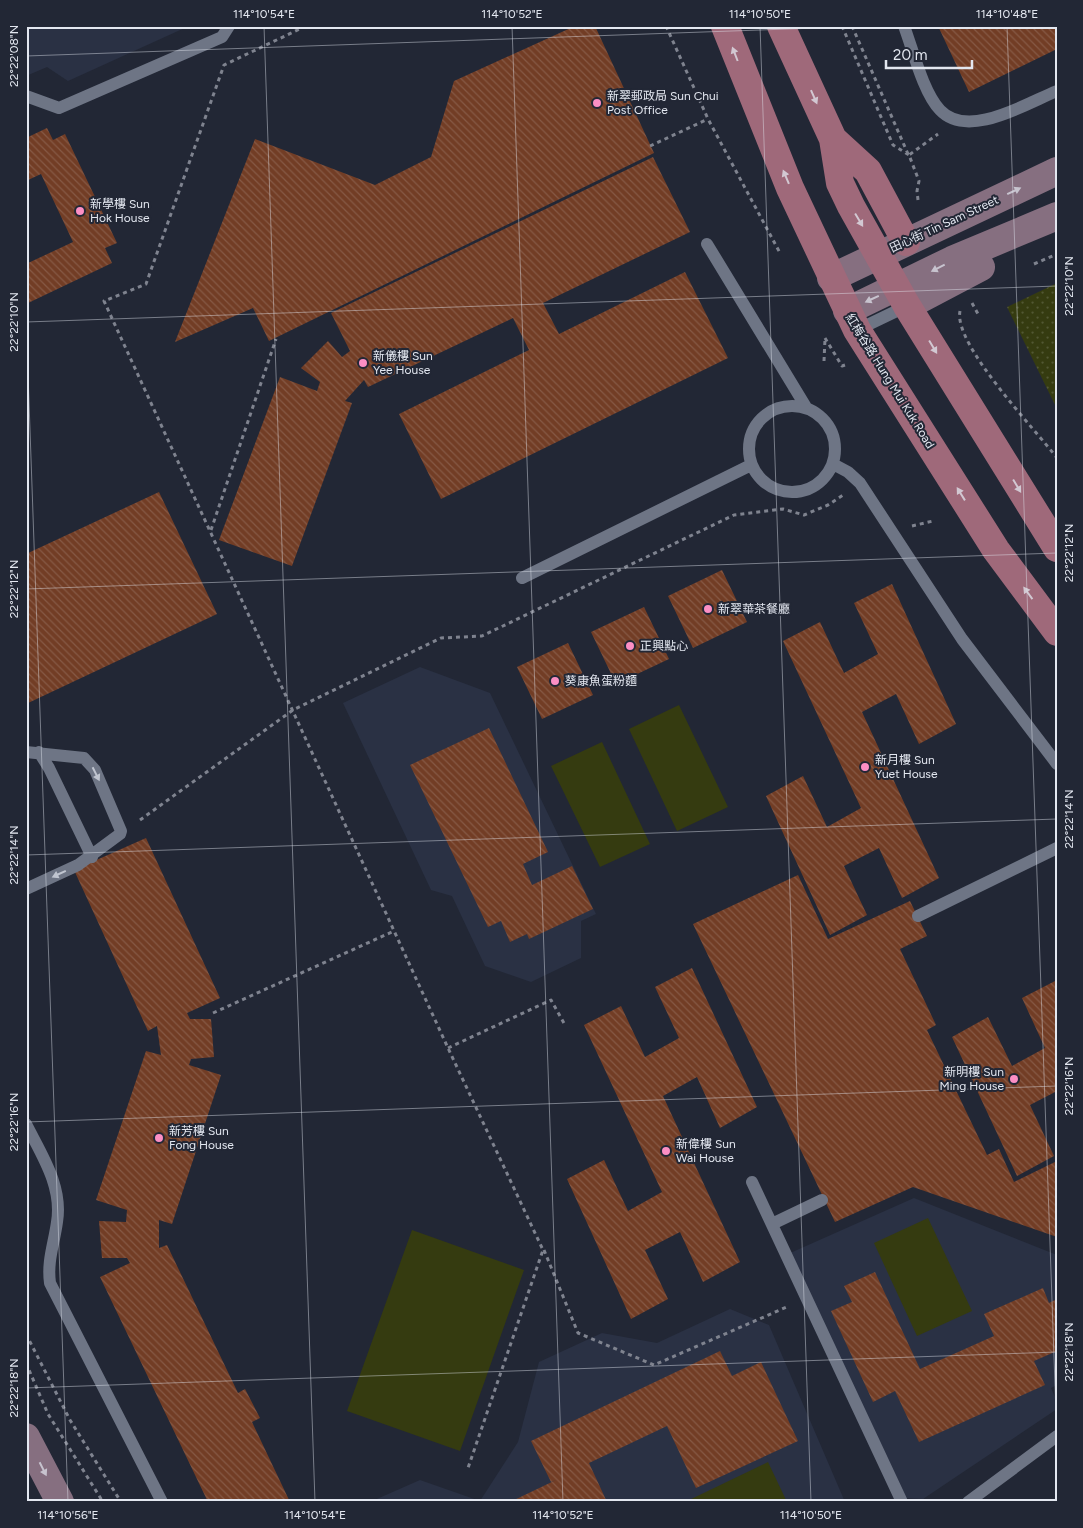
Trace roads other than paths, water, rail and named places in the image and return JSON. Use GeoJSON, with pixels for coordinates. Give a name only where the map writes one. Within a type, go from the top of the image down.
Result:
{"type":"FeatureCollection","features":[{"type":"Feature","properties":{"kind":"main road","name":"紅梅谷路 Hung Mui Kuk Road"},"geometry":{"type":"LineString","coordinates":[[725,26],[790,188],[852,321],[996,550],[1057,632]]}},
{"type":"Feature","properties":{"kind":"main road"},"geometry":{"type":"LineString","coordinates":[[781,26],[833,139],[840,183],[902,296],[1057,548]]}},
{"type":"Feature","properties":{"kind":"main road"},"geometry":{"type":"LineString","coordinates":[[833,139],[868,171],[906,242]]}},
{"type":"Feature","properties":{"kind":"main road","name":"田心街 Tin Sam Street"},"geometry":{"type":"LineString","coordinates":[[832,278],[1057,171]]}},
{"type":"Feature","properties":{"kind":"main road"},"geometry":{"type":"LineString","coordinates":[[852,321],[902,296],[987,264],[1057,218]]}},
{"type":"Feature","properties":{"kind":"main road"},"geometry":{"type":"LineString","coordinates":[[26,1437],[60,1502]]}},
{"type":"Feature","properties":{"kind":"lane"},"geometry":{"type":"LineString","coordinates":[[26,96],[59,108],[222,37],[229,26]]}},
{"type":"Feature","properties":{"kind":"lane"},"geometry":{"type":"LineString","coordinates":[[904,26],[929,93],[940,111],[957,121],[971,123],[986,120],[1057,91]]}},
{"type":"Feature","properties":{"kind":"lane"},"geometry":{"type":"LineString","coordinates":[[707,244],[806,407]]}},
{"type":"Feature","properties":{"kind":"lane"},"geometry":{"type":"LineString","coordinates":[[792,405],[806,407],[818,414],[828,424],[834,436],[836,450],[833,464],[826,477],[814,486],[800,492],[784,492],[770,487],[758,477],[750,465],[748,451],[750,437],[755,424],[765,414],[778,408],[792,405]]}},
{"type":"Feature","properties":{"kind":"lane"},"geometry":{"type":"LineString","coordinates":[[833,464],[848,472],[860,483],[945,615],[1057,764]]}},
{"type":"Feature","properties":{"kind":"lane"},"geometry":{"type":"LineString","coordinates":[[522,578],[750,465]]}},
{"type":"Feature","properties":{"kind":"lane"},"geometry":{"type":"LineString","coordinates":[[26,889],[92,857],[120,834],[120,826],[90,763],[84,758],[33,752]]}},
{"type":"Feature","properties":{"kind":"lane"},"geometry":{"type":"LineString","coordinates":[[33,752],[49,768],[92,857]]}},
{"type":"Feature","properties":{"kind":"lane"},"geometry":{"type":"LineString","coordinates":[[918,916],[1057,848]]}},
{"type":"Feature","properties":{"kind":"lane"},"geometry":{"type":"LineString","coordinates":[[26,1124],[51,1174],[58,1205],[48,1268],[50,1283],[162,1502]]}},
{"type":"Feature","properties":{"kind":"lane"},"geometry":{"type":"LineString","coordinates":[[752,1182],[902,1502]]}},
{"type":"Feature","properties":{"kind":"lane"},"geometry":{"type":"LineString","coordinates":[[772,1224],[822,1200]]}},
{"type":"Feature","properties":{"kind":"lane"},"geometry":{"type":"LineString","coordinates":[[968,1502],[1057,1436]]}},
{"type":"Feature","properties":{"kind":"place","name":"新翠郵政局 Sun Chui Post Office"},"geometry":{"type":"Point","coordinates":[597,103]}},
{"type":"Feature","properties":{"kind":"place","name":"新學樓 Sun Hok House"},"geometry":{"type":"Point","coordinates":[80,211]}},
{"type":"Feature","properties":{"kind":"place","name":"新儀樓 Sun Yee House"},"geometry":{"type":"Point","coordinates":[363,363]}},
{"type":"Feature","properties":{"kind":"place","name":"新翠華茶餐廳"},"geometry":{"type":"Point","coordinates":[708,609]}},
{"type":"Feature","properties":{"kind":"place","name":"正興點心"},"geometry":{"type":"Point","coordinates":[630,646]}},
{"type":"Feature","properties":{"kind":"place","name":"葵康魚蛋粉麵"},"geometry":{"type":"Point","coordinates":[555,681]}},
{"type":"Feature","properties":{"kind":"place","name":"新月樓 Sun Yuet House"},"geometry":{"type":"Point","coordinates":[865,767]}},
{"type":"Feature","properties":{"kind":"place","name":"新明樓 Sun Ming House"},"geometry":{"type":"Point","coordinates":[1014,1079]}},
{"type":"Feature","properties":{"kind":"place","name":"新芳樓 Sun Fong House"},"geometry":{"type":"Point","coordinates":[159,1138]}},
{"type":"Feature","properties":{"kind":"place","name":"新偉樓 Sun Wai House"},"geometry":{"type":"Point","coordinates":[666,1151]}}]}
